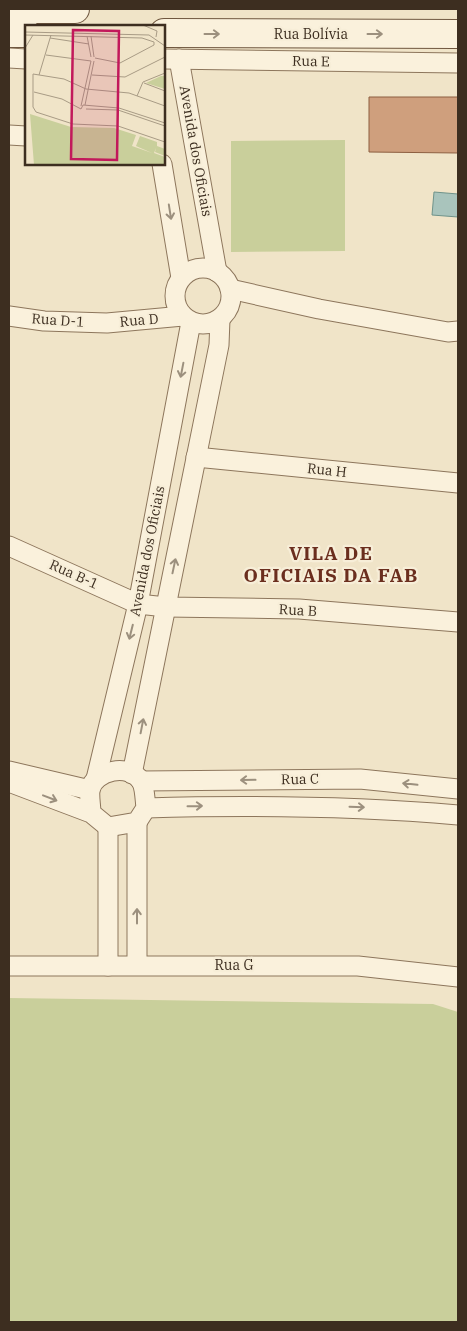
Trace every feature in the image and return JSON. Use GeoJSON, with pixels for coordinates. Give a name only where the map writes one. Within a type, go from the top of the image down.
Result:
{"type":"FeatureCollection","features":[{"type":"Feature","properties":{"kind":"main road"},"geometry":{"type":"LineString","coordinates":[[21,26],[75,9]]}},
{"type":"Feature","properties":{"kind":"main road","name":"Rua Bolívia"},"geometry":{"type":"LineString","coordinates":[[165,34],[458,34]]}},
{"type":"Feature","properties":{"kind":"street"},"geometry":{"type":"LineString","coordinates":[[9,58],[21,26]]}},
{"type":"Feature","properties":{"kind":"street","name":"Rua E"},"geometry":{"type":"LineString","coordinates":[[172,59],[458,63]]}},
{"type":"Feature","properties":{"kind":"street","name":"Avenida dos Oficiais"},"geometry":{"type":"LineString","coordinates":[[172,59],[217,272]]}},
{"type":"Feature","properties":{"kind":"street"},"geometry":{"type":"LineString","coordinates":[[9,135],[25,136]]}},
{"type":"Feature","properties":{"kind":"street"},"geometry":{"type":"LineString","coordinates":[[162,165],[182,278]]}},
{"type":"Feature","properties":{"kind":"street"},"geometry":{"type":"LineString","coordinates":[[198,269],[217,272],[227,282],[227,304],[206,324],[183,313],[175,292],[182,278],[198,269]]}},
{"type":"Feature","properties":{"kind":"street"},"geometry":{"type":"LineString","coordinates":[[227,304],[319,309],[448,332],[458,331]]}},
{"type":"Feature","properties":{"kind":"street","name":"Avenida dos Oficiais"},"geometry":{"type":"LineString","coordinates":[[137,777],[166,607],[227,304]]}},
{"type":"Feature","properties":{"kind":"street","name":"Avenida dos Oficiais"},"geometry":{"type":"LineString","coordinates":[[93,784],[138,604],[183,313]]}},
{"type":"Feature","properties":{"kind":"street","name":"Rua D"},"geometry":{"type":"LineString","coordinates":[[107,323],[183,313]]}},
{"type":"Feature","properties":{"kind":"street","name":"Rua D-1"},"geometry":{"type":"LineString","coordinates":[[9,316],[44,321],[107,323]]}},
{"type":"Feature","properties":{"kind":"street","name":"Rua H"},"geometry":{"type":"LineString","coordinates":[[196,457],[458,483]]}},
{"type":"Feature","properties":{"kind":"street","name":"Rua B-1"},"geometry":{"type":"LineString","coordinates":[[9,546],[138,604]]}},
{"type":"Feature","properties":{"kind":"street","name":"Rua B"},"geometry":{"type":"LineString","coordinates":[[138,604],[166,607],[299,609],[458,622]]}},
{"type":"Feature","properties":{"kind":"street"},"geometry":{"type":"LineString","coordinates":[[9,771],[93,784],[113,770],[137,777],[141,815],[137,965]]}},
{"type":"Feature","properties":{"kind":"street","name":"Rua C"},"geometry":{"type":"LineString","coordinates":[[137,777],[360,779],[458,789]]}},
{"type":"Feature","properties":{"kind":"street"},"geometry":{"type":"LineString","coordinates":[[9,782],[91,813],[108,828],[108,966]]}},
{"type":"Feature","properties":{"kind":"street"},"geometry":{"type":"LineString","coordinates":[[91,813],[93,784]]}},
{"type":"Feature","properties":{"kind":"street","name":"Rua C"},"geometry":{"type":"LineString","coordinates":[[141,815],[263,805],[381,808],[458,815]]}},
{"type":"Feature","properties":{"kind":"street"},"geometry":{"type":"LineString","coordinates":[[108,828],[141,815]]}},
{"type":"Feature","properties":{"kind":"street","name":"Rua G"},"geometry":{"type":"LineString","coordinates":[[9,966],[358,966],[458,977]]}},
{"type":"Feature","properties":{"kind":"green space"},"geometry":{"type":"Polygon","coordinates":[[[345,140],[345,251],[231,252],[231,141],[345,140]]]}},
{"type":"Feature","properties":{"kind":"green space"},"geometry":{"type":"Polygon","coordinates":[[[9,998],[433,1004],[458,1012],[458,1322],[9,1322],[9,998]]]}},
{"type":"Feature","properties":{"kind":"water"},"geometry":{"type":"Polygon","coordinates":[[[434,192],[458,194],[458,217],[432,215],[434,192]]]}},
{"type":"Feature","properties":{"kind":"building"},"geometry":{"type":"Polygon","coordinates":[[[369,97],[458,97],[458,153],[369,152],[369,97]]]}},
{"type":"Feature","properties":{"kind":"district","name":"VILA DE OFICIAIS DA FAB"},"geometry":{"type":"Point","coordinates":[331,564]}}]}
